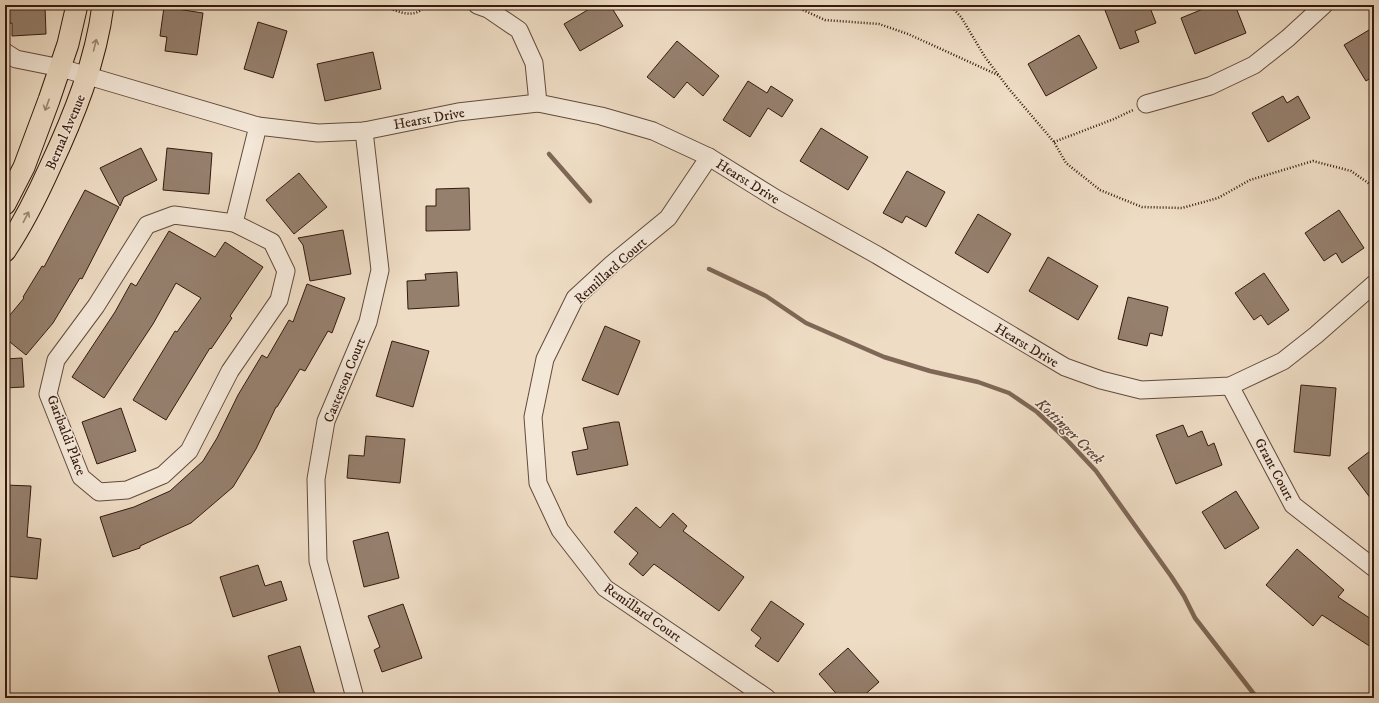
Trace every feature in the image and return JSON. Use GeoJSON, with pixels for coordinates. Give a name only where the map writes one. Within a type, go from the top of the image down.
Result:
{"type":"FeatureCollection","features":[{"type":"Feature","properties":{"kind":"main road","name":"Bernal Avenue"},"geometry":{"type":"LineString","coordinates":[[5,204],[24,168],[61,68],[77,5]]}},
{"type":"Feature","properties":{"kind":"main road","name":"Bernal Avenue"},"geometry":{"type":"LineString","coordinates":[[5,250],[21,226],[67,131],[87,76],[104,5]]}},
{"type":"Feature","properties":{"kind":"street"},"geometry":{"type":"LineString","coordinates":[[477,5],[488,9],[519,30],[534,62],[538,103]]}},
{"type":"Feature","properties":{"kind":"street"},"geometry":{"type":"LineString","coordinates":[[1146,104],[1210,86],[1254,65],[1288,38],[1324,5]]}},
{"type":"Feature","properties":{"kind":"street","name":"Hearst Drive"},"geometry":{"type":"LineString","coordinates":[[5,52],[16,59],[61,68],[258,126],[318,133],[364,131],[458,112],[538,103],[601,116],[654,131],[709,157],[774,198],[877,255],[1065,367],[1101,380],[1141,390],[1230,386],[1283,361],[1316,335],[1374,284]]}},
{"type":"Feature","properties":{"kind":"street"},"geometry":{"type":"LineString","coordinates":[[234,223],[258,126]]}},
{"type":"Feature","properties":{"kind":"street","name":"Casterson Court"},"geometry":{"type":"LineString","coordinates":[[355,698],[318,561],[316,479],[326,421],[368,322],[380,270],[364,131]]}},
{"type":"Feature","properties":{"kind":"street","name":"Remillard Court"},"geometry":{"type":"LineString","coordinates":[[709,157],[668,218],[612,264],[575,298],[545,359],[533,417],[538,483],[560,530],[605,588],[767,698]]}},
{"type":"Feature","properties":{"kind":"street","name":"Garibaldi Place"},"geometry":{"type":"LineString","coordinates":[[174,215],[234,223],[272,242],[286,271],[279,300],[230,371],[189,451],[163,475],[127,490],[99,492],[81,477],[48,394],[56,360],[96,306],[147,225],[174,215]]}},
{"type":"Feature","properties":{"kind":"street","name":"Grant Court"},"geometry":{"type":"LineString","coordinates":[[1230,386],[1293,505],[1374,568]]}},
{"type":"Feature","properties":{"kind":"path"},"geometry":{"type":"LineString","coordinates":[[382,5],[407,15],[422,10],[426,5]]}},
{"type":"Feature","properties":{"kind":"path"},"geometry":{"type":"LineString","coordinates":[[792,5],[825,20],[879,24],[908,34],[998,75]]}},
{"type":"Feature","properties":{"kind":"path"},"geometry":{"type":"LineString","coordinates":[[950,5],[961,17],[985,57],[998,75],[1054,142],[1066,163],[1100,190],[1142,207],[1182,208],[1218,198],[1250,180],[1314,161],[1351,171],[1374,187]]}},
{"type":"Feature","properties":{"kind":"path"},"geometry":{"type":"LineString","coordinates":[[1054,142],[1114,119],[1146,104]]}},
{"type":"Feature","properties":{"kind":"building"},"geometry":{"type":"Polygon","coordinates":[[[596,5],[610,5],[623,26],[580,51],[564,24],[596,5]]]}},
{"type":"Feature","properties":{"kind":"building"},"geometry":{"type":"Polygon","coordinates":[[[1103,5],[1149,5],[1156,23],[1135,31],[1139,42],[1120,49],[1103,5]]]}},
{"type":"Feature","properties":{"kind":"building"},"geometry":{"type":"Polygon","coordinates":[[[1213,5],[1235,5],[1246,33],[1195,54],[1181,18],[1213,5]]]}},
{"type":"Feature","properties":{"kind":"building"},"geometry":{"type":"Polygon","coordinates":[[[45,6],[46,34],[12,36],[12,23],[5,24],[5,8],[45,6]]]}},
{"type":"Feature","properties":{"kind":"building"},"geometry":{"type":"Polygon","coordinates":[[[164,7],[203,13],[197,55],[165,51],[167,37],[160,36],[164,7]]]}},
{"type":"Feature","properties":{"kind":"building"},"geometry":{"type":"Polygon","coordinates":[[[258,22],[287,31],[273,78],[244,69],[258,22]]]}},
{"type":"Feature","properties":{"kind":"building"},"geometry":{"type":"Polygon","coordinates":[[[1374,27],[1374,76],[1366,81],[1344,45],[1374,27]]]}},
{"type":"Feature","properties":{"kind":"building"},"geometry":{"type":"Polygon","coordinates":[[[1079,35],[1097,68],[1046,96],[1028,64],[1079,35]]]}},
{"type":"Feature","properties":{"kind":"building"},"geometry":{"type":"Polygon","coordinates":[[[677,41],[719,76],[703,96],[687,82],[674,98],[647,77],[677,41]]]}},
{"type":"Feature","properties":{"kind":"building"},"geometry":{"type":"Polygon","coordinates":[[[373,52],[381,89],[325,101],[317,64],[373,52]]]}},
{"type":"Feature","properties":{"kind":"building"},"geometry":{"type":"Polygon","coordinates":[[[748,81],[767,93],[771,86],[793,100],[782,117],[768,108],[750,137],[723,120],[748,81]]]}},
{"type":"Feature","properties":{"kind":"building"},"geometry":{"type":"Polygon","coordinates":[[[1283,96],[1287,103],[1298,96],[1310,118],[1268,142],[1252,113],[1283,96]]]}},
{"type":"Feature","properties":{"kind":"building"},"geometry":{"type":"Polygon","coordinates":[[[821,128],[868,157],[848,190],[800,161],[821,128]]]}},
{"type":"Feature","properties":{"kind":"building"},"geometry":{"type":"Polygon","coordinates":[[[141,148],[157,180],[124,197],[120,206],[100,168],[141,148]]]}},
{"type":"Feature","properties":{"kind":"building"},"geometry":{"type":"Polygon","coordinates":[[[167,148],[212,153],[209,194],[163,190],[167,148]]]}},
{"type":"Feature","properties":{"kind":"building"},"geometry":{"type":"Polygon","coordinates":[[[907,171],[945,192],[926,227],[906,216],[902,223],[883,213],[907,171]]]}},
{"type":"Feature","properties":{"kind":"building"},"geometry":{"type":"Polygon","coordinates":[[[299,173],[327,207],[294,234],[266,200],[299,173]]]}},
{"type":"Feature","properties":{"kind":"building"},"geometry":{"type":"Polygon","coordinates":[[[469,188],[470,230],[426,231],[426,206],[436,206],[436,189],[469,188]]]}},
{"type":"Feature","properties":{"kind":"building"},"geometry":{"type":"Polygon","coordinates":[[[85,190],[119,207],[82,279],[80,278],[53,323],[26,355],[5,338],[5,321],[24,298],[23,297],[42,266],[44,267],[85,190]]]}},
{"type":"Feature","properties":{"kind":"building"},"geometry":{"type":"Polygon","coordinates":[[[1339,210],[1364,248],[1342,263],[1336,253],[1324,261],[1305,233],[1339,210]]]}},
{"type":"Feature","properties":{"kind":"building"},"geometry":{"type":"Polygon","coordinates":[[[978,214],[1011,234],[988,273],[955,253],[978,214]]]}},
{"type":"Feature","properties":{"kind":"building"},"geometry":{"type":"Polygon","coordinates":[[[343,230],[351,274],[310,281],[303,245],[298,238],[343,230]]]}},
{"type":"Feature","properties":{"kind":"building"},"geometry":{"type":"Polygon","coordinates":[[[169,231],[215,257],[225,242],[263,267],[230,316],[232,318],[211,349],[210,348],[166,420],[133,400],[175,331],[177,332],[201,298],[176,283],[153,324],[104,398],[72,377],[115,312],[131,283],[136,286],[169,231]]]}},
{"type":"Feature","properties":{"kind":"building"},"geometry":{"type":"Polygon","coordinates":[[[1048,257],[1098,286],[1078,320],[1029,291],[1048,257]]]}},
{"type":"Feature","properties":{"kind":"building"},"geometry":{"type":"Polygon","coordinates":[[[457,272],[459,306],[408,309],[407,281],[426,280],[425,274],[457,272]]]}},
{"type":"Feature","properties":{"kind":"building"},"geometry":{"type":"Polygon","coordinates":[[[1264,273],[1289,310],[1268,325],[1261,315],[1254,320],[1235,293],[1264,273]]]}},
{"type":"Feature","properties":{"kind":"building"},"geometry":{"type":"Polygon","coordinates":[[[307,284],[345,298],[332,333],[328,331],[305,371],[300,369],[276,407],[256,449],[233,487],[191,523],[140,546],[140,548],[113,557],[100,517],[134,507],[170,491],[203,461],[217,438],[238,395],[262,355],[267,358],[289,320],[293,322],[307,284]]]}},
{"type":"Feature","properties":{"kind":"building"},"geometry":{"type":"Polygon","coordinates":[[[1128,297],[1168,307],[1162,336],[1150,333],[1147,346],[1118,339],[1128,297]]]}},
{"type":"Feature","properties":{"kind":"building"},"geometry":{"type":"Polygon","coordinates":[[[605,326],[640,341],[618,395],[582,380],[605,326]]]}},
{"type":"Feature","properties":{"kind":"building"},"geometry":{"type":"Polygon","coordinates":[[[392,341],[429,351],[413,407],[376,396],[392,341]]]}},
{"type":"Feature","properties":{"kind":"building"},"geometry":{"type":"Polygon","coordinates":[[[22,358],[24,387],[5,388],[5,359],[22,358]]]}},
{"type":"Feature","properties":{"kind":"building"},"geometry":{"type":"Polygon","coordinates":[[[1301,385],[1336,388],[1330,456],[1294,452],[1301,385]]]}},
{"type":"Feature","properties":{"kind":"building"},"geometry":{"type":"Polygon","coordinates":[[[121,408],[136,451],[97,464],[82,422],[121,408]]]}},
{"type":"Feature","properties":{"kind":"building"},"geometry":{"type":"Polygon","coordinates":[[[619,422],[628,465],[577,475],[572,452],[588,449],[583,428],[619,422]]]}},
{"type":"Feature","properties":{"kind":"building"},"geometry":{"type":"Polygon","coordinates":[[[1183,425],[1188,437],[1202,431],[1208,446],[1214,443],[1222,465],[1176,484],[1156,435],[1183,425]]]}},
{"type":"Feature","properties":{"kind":"building"},"geometry":{"type":"Polygon","coordinates":[[[366,436],[405,439],[400,483],[347,478],[349,455],[364,456],[366,436]]]}},
{"type":"Feature","properties":{"kind":"building"},"geometry":{"type":"Polygon","coordinates":[[[1374,448],[1374,503],[1348,468],[1374,448]]]}},
{"type":"Feature","properties":{"kind":"building"},"geometry":{"type":"Polygon","coordinates":[[[5,485],[31,486],[27,537],[41,539],[37,579],[5,576],[5,485]]]}},
{"type":"Feature","properties":{"kind":"building"},"geometry":{"type":"Polygon","coordinates":[[[1236,491],[1259,528],[1225,549],[1202,512],[1236,491]]]}},
{"type":"Feature","properties":{"kind":"building"},"geometry":{"type":"Polygon","coordinates":[[[636,507],[660,528],[673,513],[687,526],[683,531],[744,577],[719,611],[654,564],[643,576],[629,564],[638,553],[614,532],[636,507]]]}},
{"type":"Feature","properties":{"kind":"building"},"geometry":{"type":"Polygon","coordinates":[[[388,532],[399,578],[364,587],[353,541],[388,532]]]}},
{"type":"Feature","properties":{"kind":"building"},"geometry":{"type":"Polygon","coordinates":[[[1297,549],[1344,590],[1338,597],[1374,621],[1374,649],[1322,615],[1313,626],[1266,585],[1297,549]]]}},
{"type":"Feature","properties":{"kind":"building"},"geometry":{"type":"Polygon","coordinates":[[[258,565],[265,586],[281,581],[287,600],[233,617],[220,577],[258,565]]]}},
{"type":"Feature","properties":{"kind":"building"},"geometry":{"type":"Polygon","coordinates":[[[771,601],[804,624],[778,662],[755,646],[761,638],[751,630],[771,601]]]}},
{"type":"Feature","properties":{"kind":"building"},"geometry":{"type":"Polygon","coordinates":[[[403,604],[422,658],[382,672],[374,650],[380,647],[368,616],[403,604]]]}},
{"type":"Feature","properties":{"kind":"building"},"geometry":{"type":"Polygon","coordinates":[[[300,646],[316,698],[281,698],[268,656],[300,646]]]}},
{"type":"Feature","properties":{"kind":"building"},"geometry":{"type":"Polygon","coordinates":[[[848,648],[879,682],[861,698],[840,698],[819,674],[848,648]]]}},
{"type":"Feature","properties":{"kind":"waterway","name":"Kottinger Creek"},"geometry":{"type":"LineString","coordinates":[[549,154],[590,201]]}},
{"type":"Feature","properties":{"kind":"waterway","name":"Kottinger Creek"},"geometry":{"type":"LineString","coordinates":[[709,269],[766,296],[806,323],[884,357],[930,371],[978,382],[1009,393],[1037,412],[1066,439],[1096,471],[1171,576],[1184,596],[1195,618],[1257,698]]}}]}
